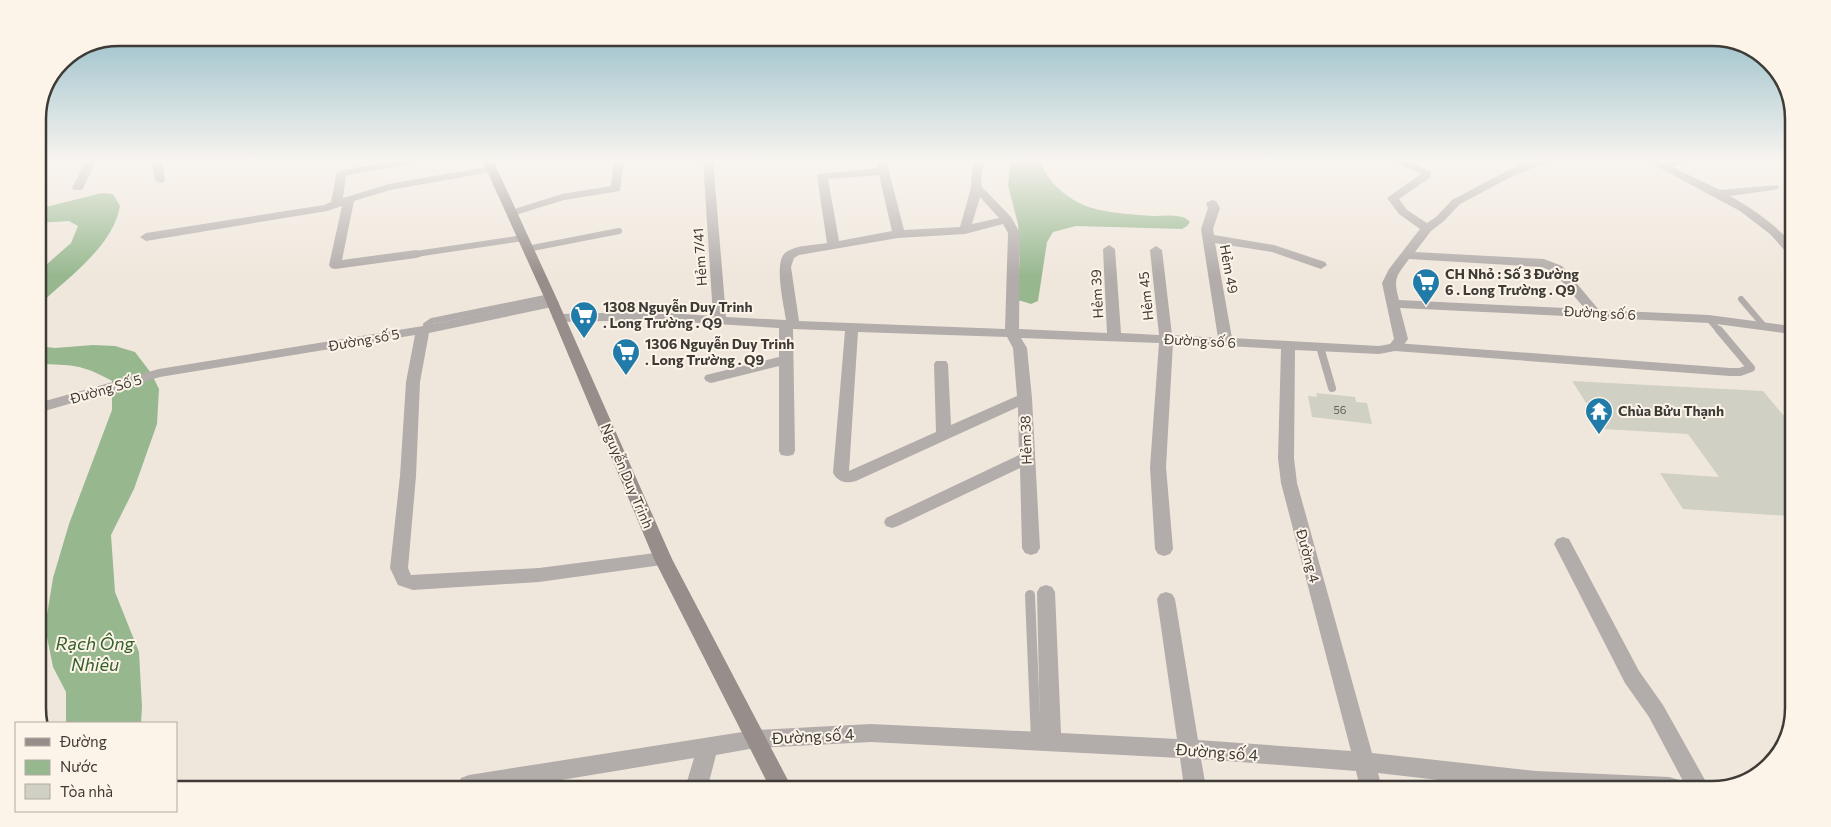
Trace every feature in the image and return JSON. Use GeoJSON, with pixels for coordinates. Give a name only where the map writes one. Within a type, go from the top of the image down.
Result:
{"type":"FeatureCollection","features":[{"type":"Feature","properties":{"kind":"main road","name":"Nguyễn Duy Trinh"},"geometry":{"type":"LineString","coordinates":[[505,199],[663,559],[777,781]]}},
{"type":"Feature","properties":{"kind":"street"},"geometry":{"type":"LineString","coordinates":[[336,205],[337,199]]}},
{"type":"Feature","properties":{"kind":"street"},"geometry":{"type":"LineString","coordinates":[[146,237],[326,208],[349,199]]}},
{"type":"Feature","properties":{"kind":"street"},"geometry":{"type":"LineString","coordinates":[[349,199],[335,265],[416,254]]}},
{"type":"Feature","properties":{"kind":"street"},"geometry":{"type":"LineString","coordinates":[[512,213],[557,199]]}},
{"type":"Feature","properties":{"kind":"street","name":"Hẻm 7/41"},"geometry":{"type":"LineString","coordinates":[[711,199],[720,321]]}},
{"type":"Feature","properties":{"kind":"street"},"geometry":{"type":"LineString","coordinates":[[826,199],[834,246]]}},
{"type":"Feature","properties":{"kind":"street"},"geometry":{"type":"LineString","coordinates":[[891,199],[898,225],[898,234]]}},
{"type":"Feature","properties":{"kind":"street"},"geometry":{"type":"LineString","coordinates":[[965,230],[974,199]]}},
{"type":"Feature","properties":{"kind":"street"},"geometry":{"type":"LineString","coordinates":[[987,199],[1007,219],[1014,233],[1012,334]]}},
{"type":"Feature","properties":{"kind":"street"},"geometry":{"type":"LineString","coordinates":[[1392,199],[1400,210],[1428,228]]}},
{"type":"Feature","properties":{"kind":"street"},"geometry":{"type":"LineString","coordinates":[[1395,347],[1401,339],[1388,283],[1393,272],[1428,228],[1440,219],[1456,202],[1463,199]]}},
{"type":"Feature","properties":{"kind":"street"},"geometry":{"type":"LineString","coordinates":[[1725,199],[1755,216],[1785,244]]}},
{"type":"Feature","properties":{"kind":"street","name":"Hẻm 49"},"geometry":{"type":"LineString","coordinates":[[1212,203],[1214,208],[1207,229],[1226,342]]}},
{"type":"Feature","properties":{"kind":"street"},"geometry":{"type":"LineString","coordinates":[[787,451],[786,360],[789,325],[785,267],[788,256],[795,252],[898,234],[965,230],[1007,219]]}},
{"type":"Feature","properties":{"kind":"street"},"geometry":{"type":"LineString","coordinates":[[1208,238],[1274,249],[1321,265]]}},
{"type":"Feature","properties":{"kind":"street","name":"Hẻm 39"},"geometry":{"type":"LineString","coordinates":[[1109,249],[1114,338]]}},
{"type":"Feature","properties":{"kind":"street","name":"Hẻm 45"},"geometry":{"type":"LineString","coordinates":[[1156,250],[1166,339],[1158,467],[1164,549]]}},
{"type":"Feature","properties":{"kind":"street"},"geometry":{"type":"LineString","coordinates":[[1406,255],[1536,262],[1558,270],[1596,313]]}},
{"type":"Feature","properties":{"kind":"street","name":"Đường số 5"},"geometry":{"type":"LineString","coordinates":[[175,371],[425,330],[551,300]]}},
{"type":"Feature","properties":{"kind":"street","name":"Đường số 6"},"geometry":{"type":"LineString","coordinates":[[1392,304],[1709,319],[1785,329]]}},
{"type":"Feature","properties":{"kind":"street","name":"Đường số 6"},"geometry":{"type":"LineString","coordinates":[[559,318],[653,316],[789,325],[1166,339],[1379,350],[1395,347]]}},
{"type":"Feature","properties":{"kind":"street"},"geometry":{"type":"LineString","coordinates":[[852,327],[841,473],[844,476],[850,477],[1025,398]]}},
{"type":"Feature","properties":{"kind":"street"},"geometry":{"type":"LineString","coordinates":[[425,330],[413,382],[408,476],[399,568],[404,580],[413,583],[539,575],[663,559]]}},
{"type":"Feature","properties":{"kind":"street","name":"Hẻm 38"},"geometry":{"type":"LineString","coordinates":[[1012,334],[1020,348],[1025,398],[1031,548]]}},
{"type":"Feature","properties":{"kind":"street","name":"Đường 4"},"geometry":{"type":"LineString","coordinates":[[1288,345],[1286,458],[1289,483],[1369,781]]}},
{"type":"Feature","properties":{"kind":"street"},"geometry":{"type":"LineString","coordinates":[[711,378],[786,360]]}},
{"type":"Feature","properties":{"kind":"street"},"geometry":{"type":"LineString","coordinates":[[941,364],[944,434]]}},
{"type":"Feature","properties":{"kind":"street","name":"Đường Số 5"},"geometry":{"type":"LineString","coordinates":[[46,406],[159,373],[175,371]]}},
{"type":"Feature","properties":{"kind":"street"},"geometry":{"type":"LineString","coordinates":[[892,522],[1027,458]]}},
{"type":"Feature","properties":{"kind":"street"},"geometry":{"type":"LineString","coordinates":[[1563,544],[1632,677],[1652,705],[1694,781]]}},
{"type":"Feature","properties":{"kind":"street"},"geometry":{"type":"LineString","coordinates":[[1038,594],[1043,741]]}},
{"type":"Feature","properties":{"kind":"street"},"geometry":{"type":"LineString","coordinates":[[1166,599],[1195,781]]}},
{"type":"Feature","properties":{"kind":"street","name":"Đường số 4"},"geometry":{"type":"LineString","coordinates":[[494,781],[755,739],[871,733],[1189,749],[1364,762],[1508,781]]}},
{"type":"Feature","properties":{"kind":"street"},"geometry":{"type":"LineString","coordinates":[[698,781],[708,746]]}},
{"type":"Feature","properties":{"kind":"lane"},"geometry":{"type":"LineString","coordinates":[[416,254],[619,231]]}},
{"type":"Feature","properties":{"kind":"lane"},"geometry":{"type":"LineString","coordinates":[[1741,299],[1764,326]]}},
{"type":"Feature","properties":{"kind":"lane"},"geometry":{"type":"LineString","coordinates":[[1395,347],[1730,372],[1740,372],[1751,368],[1709,319]]}},
{"type":"Feature","properties":{"kind":"lane"},"geometry":{"type":"LineString","coordinates":[[1320,347],[1332,388]]}},
{"type":"Feature","properties":{"kind":"water"},"geometry":{"type":"Polygon","coordinates":[[[80,199],[116,199],[120,206],[116,221],[99,248],[46,299],[46,265],[71,243],[78,226],[69,221],[46,222],[46,207],[80,199]]]}},
{"type":"Feature","properties":{"kind":"water"},"geometry":{"type":"Polygon","coordinates":[[[1011,199],[1072,199],[1092,208],[1106,211],[1153,216],[1178,216],[1190,222],[1182,229],[1076,226],[1053,232],[1047,242],[1038,301],[1031,304],[1018,300],[1017,289],[1020,260],[1018,224],[1011,199]]]}},
{"type":"Feature","properties":{"kind":"water","name":"Rạch Ông Nhiêu"},"geometry":{"type":"Polygon","coordinates":[[[93,345],[115,346],[135,352],[151,373],[159,389],[157,424],[134,489],[111,535],[115,592],[139,652],[141,722],[66,722],[66,692],[53,667],[46,632],[46,621],[53,578],[69,524],[112,410],[112,381],[84,368],[46,364],[46,347],[93,345]]]}},
{"type":"Feature","properties":{"kind":"building"},"geometry":{"type":"Polygon","coordinates":[[[1572,381],[1763,391],[1785,417],[1785,516],[1683,509],[1660,473],[1719,477],[1688,434],[1603,429],[1572,381]]]}},
{"type":"Feature","properties":{"kind":"building"},"geometry":{"type":"Polygon","coordinates":[[[1316,393],[1355,397],[1356,402],[1367,403],[1372,424],[1312,417],[1308,396],[1317,397],[1316,393]]]}},
{"type":"Feature","properties":{"kind":"place","name":"CH Nhỏ : Số 3 Đường 6 . Long Trường . Q9"},"geometry":{"type":"Point","coordinates":[1426,306]}},
{"type":"Feature","properties":{"kind":"place","name":"1308 Nguyễn Duy Trinh . Long Trường . Q9"},"geometry":{"type":"Point","coordinates":[584,339]}},
{"type":"Feature","properties":{"kind":"place","name":"1306 Nguyễn Duy Trinh . Long Trường . Q9"},"geometry":{"type":"Point","coordinates":[626,376]}},
{"type":"Feature","properties":{"kind":"place","name":"Chùa Bửu Thạnh"},"geometry":{"type":"Point","coordinates":[1599,435]}}]}
